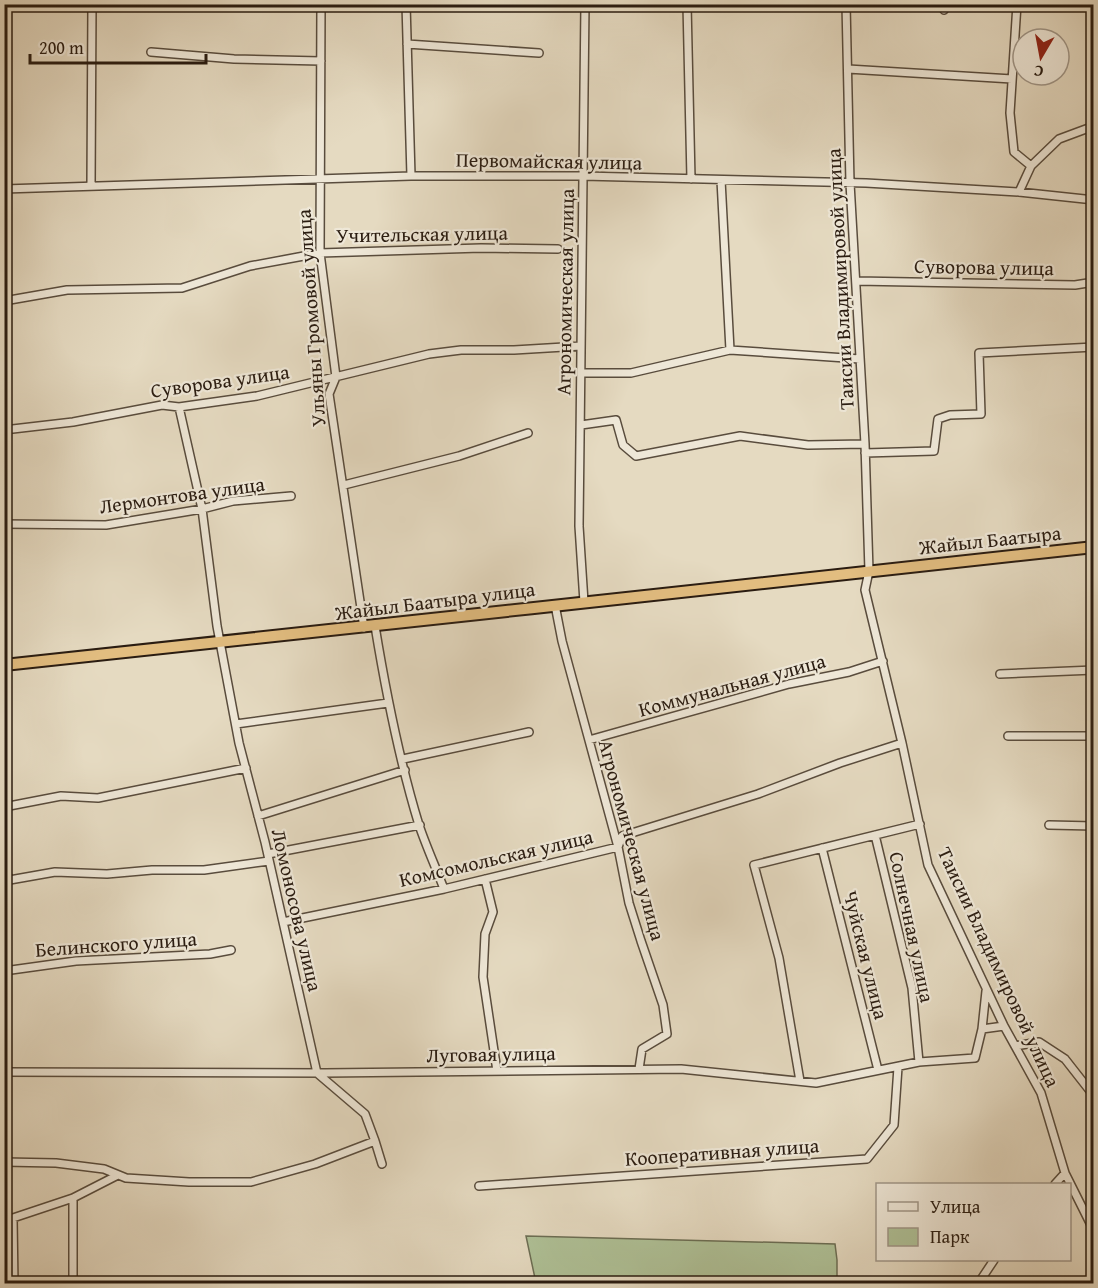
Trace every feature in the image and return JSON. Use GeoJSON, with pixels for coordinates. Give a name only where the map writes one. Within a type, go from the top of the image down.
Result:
{"type":"FeatureCollection","features":[{"type":"Feature","properties":{"kind":"highway","name":"Жайыл Баатыра"},"geometry":{"type":"LineString","coordinates":[[869,571],[1094,547]]}},
{"type":"Feature","properties":{"kind":"highway","name":"Жайыл Баатыра улица"},"geometry":{"type":"LineString","coordinates":[[4,665],[869,571]]}},
{"type":"Feature","properties":{"kind":"street"},"geometry":{"type":"LineString","coordinates":[[91,186],[92,4]]}},
{"type":"Feature","properties":{"kind":"street","name":"Ульяны Громовой улица"},"geometry":{"type":"LineString","coordinates":[[321,4],[320,253],[336,377],[329,394],[370,627],[420,825],[444,889]]}},
{"type":"Feature","properties":{"kind":"street"},"geometry":{"type":"LineString","coordinates":[[406,4],[411,176]]}},
{"type":"Feature","properties":{"kind":"street","name":"Агрономическая улица"},"geometry":{"type":"LineString","coordinates":[[584,602],[579,526],[585,4]]}},
{"type":"Feature","properties":{"kind":"street"},"geometry":{"type":"LineString","coordinates":[[687,4],[691,179]]}},
{"type":"Feature","properties":{"kind":"street","name":"Таисии Владимировой улица"},"geometry":{"type":"LineString","coordinates":[[846,4],[850,183],[866,453],[869,571],[865,590],[902,743],[928,865],[1004,1026],[1041,1093],[1070,1183]]}},
{"type":"Feature","properties":{"kind":"street"},"geometry":{"type":"LineString","coordinates":[[1015,27],[1017,4]]}},
{"type":"Feature","properties":{"kind":"street"},"geometry":{"type":"LineString","coordinates":[[407,44],[539,53]]}},
{"type":"Feature","properties":{"kind":"street"},"geometry":{"type":"LineString","coordinates":[[151,52],[234,59],[321,61]]}},
{"type":"Feature","properties":{"kind":"street"},"geometry":{"type":"LineString","coordinates":[[848,69],[1011,79]]}},
{"type":"Feature","properties":{"kind":"street"},"geometry":{"type":"LineString","coordinates":[[1012,87],[1010,112],[1014,152],[1032,166]]}},
{"type":"Feature","properties":{"kind":"street"},"geometry":{"type":"LineString","coordinates":[[1020,192],[1032,166],[1059,139],[1094,126]]}},
{"type":"Feature","properties":{"kind":"street","name":"Первомайская улица"},"geometry":{"type":"LineString","coordinates":[[4,189],[411,176],[583,176],[850,183],[1020,192],[1094,200]]}},
{"type":"Feature","properties":{"kind":"street"},"geometry":{"type":"LineString","coordinates":[[721,180],[730,350]]}},
{"type":"Feature","properties":{"kind":"street","name":"Учительская улица"},"geometry":{"type":"LineString","coordinates":[[4,301],[67,290],[182,288],[250,266],[320,253],[481,248],[558,249]]}},
{"type":"Feature","properties":{"kind":"street","name":"Суворова улица"},"geometry":{"type":"LineString","coordinates":[[857,281],[1012,285],[1075,285],[1094,282]]}},
{"type":"Feature","properties":{"kind":"street","name":"Суворова улица"},"geometry":{"type":"LineString","coordinates":[[4,430],[73,422],[162,405],[179,407],[257,396],[429,354],[461,350],[581,346]]}},
{"type":"Feature","properties":{"kind":"street"},"geometry":{"type":"LineString","coordinates":[[866,453],[934,451],[938,419],[950,415],[981,414],[979,353],[1094,347]]}},
{"type":"Feature","properties":{"kind":"street"},"geometry":{"type":"LineString","coordinates":[[581,373],[631,373],[730,350],[860,359]]}},
{"type":"Feature","properties":{"kind":"street","name":"Ломоносова улица"},"geometry":{"type":"LineString","coordinates":[[179,407],[202,509],[220,642],[236,724],[317,1073]]}},
{"type":"Feature","properties":{"kind":"street"},"geometry":{"type":"LineString","coordinates":[[581,425],[616,420],[623,445],[636,456],[740,436],[808,445],[865,444]]}},
{"type":"Feature","properties":{"kind":"street"},"geometry":{"type":"LineString","coordinates":[[344,485],[459,456],[528,433]]}},
{"type":"Feature","properties":{"kind":"street","name":"Лермонтова улица"},"geometry":{"type":"LineString","coordinates":[[4,524],[106,525],[202,509],[233,501],[291,496]]}},
{"type":"Feature","properties":{"kind":"street","name":"Агрономическая улица"},"geometry":{"type":"LineString","coordinates":[[555,605],[562,641],[618,846],[629,903],[663,1005],[667,1034],[642,1049],[639,1069]]}},
{"type":"Feature","properties":{"kind":"street","name":"Коммунальная улица"},"geometry":{"type":"LineString","coordinates":[[589,740],[789,684],[849,672],[883,661]]}},
{"type":"Feature","properties":{"kind":"street"},"geometry":{"type":"LineString","coordinates":[[1000,674],[1094,670]]}},
{"type":"Feature","properties":{"kind":"street"},"geometry":{"type":"LineString","coordinates":[[236,724],[388,703]]}},
{"type":"Feature","properties":{"kind":"street"},"geometry":{"type":"LineString","coordinates":[[403,759],[529,732]]}},
{"type":"Feature","properties":{"kind":"street"},"geometry":{"type":"LineString","coordinates":[[1008,736],[1094,736]]}},
{"type":"Feature","properties":{"kind":"street","name":"Комсомольская улица"},"geometry":{"type":"LineString","coordinates":[[283,922],[444,889],[618,846],[622,836],[758,794],[902,743]]}},
{"type":"Feature","properties":{"kind":"street"},"geometry":{"type":"LineString","coordinates":[[4,807],[61,796],[98,798],[246,768]]}},
{"type":"Feature","properties":{"kind":"street"},"geometry":{"type":"LineString","coordinates":[[258,816],[405,770]]}},
{"type":"Feature","properties":{"kind":"street"},"geometry":{"type":"LineString","coordinates":[[800,1081],[779,958],[754,865],[920,824]]}},
{"type":"Feature","properties":{"kind":"street"},"geometry":{"type":"LineString","coordinates":[[4,852],[6,881],[55,872],[107,874],[152,870],[204,870],[420,825]]}},
{"type":"Feature","properties":{"kind":"street"},"geometry":{"type":"LineString","coordinates":[[1049,825],[1094,826]]}},
{"type":"Feature","properties":{"kind":"street","name":"Солнечная улица"},"geometry":{"type":"LineString","coordinates":[[875,835],[912,988],[920,1062]]}},
{"type":"Feature","properties":{"kind":"street","name":"Чуйская улица"},"geometry":{"type":"LineString","coordinates":[[822,848],[878,1070]]}},
{"type":"Feature","properties":{"kind":"street"},"geometry":{"type":"LineString","coordinates":[[485,879],[493,912],[485,934],[483,977],[497,1071]]}},
{"type":"Feature","properties":{"kind":"street","name":"Белинского улица"},"geometry":{"type":"LineString","coordinates":[[4,971],[76,961],[210,954],[231,950]]}},
{"type":"Feature","properties":{"kind":"street"},"geometry":{"type":"LineString","coordinates":[[986,989],[982,1029],[1004,1026]]}},
{"type":"Feature","properties":{"kind":"street","name":"Луговая улица"},"geometry":{"type":"LineString","coordinates":[[4,1072],[317,1073],[681,1069],[816,1083],[920,1062],[975,1058],[982,1029]]}},
{"type":"Feature","properties":{"kind":"street"},"geometry":{"type":"LineString","coordinates":[[1015,1046],[1040,1042],[1065,1059],[1094,1096]]}},
{"type":"Feature","properties":{"kind":"street","name":"Кооперативная улица"},"geometry":{"type":"LineString","coordinates":[[478,1186],[867,1159],[894,1125],[898,1067]]}},
{"type":"Feature","properties":{"kind":"street"},"geometry":{"type":"LineString","coordinates":[[317,1073],[364,1114],[382,1164]]}},
{"type":"Feature","properties":{"kind":"street"},"geometry":{"type":"LineString","coordinates":[[4,1162],[56,1163],[104,1169],[126,1178],[189,1182],[251,1182],[315,1164],[375,1141]]}},
{"type":"Feature","properties":{"kind":"street"},"geometry":{"type":"LineString","coordinates":[[1057,1183],[1065,1173]]}},
{"type":"Feature","properties":{"kind":"street"},"geometry":{"type":"LineString","coordinates":[[4,1215],[13,1218],[73,1198],[118,1175]]}},
{"type":"Feature","properties":{"kind":"street","name":"Таисии Владимировой улица"},"geometry":{"type":"LineString","coordinates":[[1071,1185],[1094,1231]]}},
{"type":"Feature","properties":{"kind":"street"},"geometry":{"type":"LineString","coordinates":[[73,1198],[73,1284]]}},
{"type":"Feature","properties":{"kind":"street"},"geometry":{"type":"LineString","coordinates":[[13,1218],[14,1284]]}},
{"type":"Feature","properties":{"kind":"street"},"geometry":{"type":"LineString","coordinates":[[978,1284],[993,1261]]}},
{"type":"Feature","properties":{"kind":"green space"},"geometry":{"type":"Polygon","coordinates":[[[526,1236],[835,1244],[837,1283],[536,1283],[526,1236]]]}}]}
